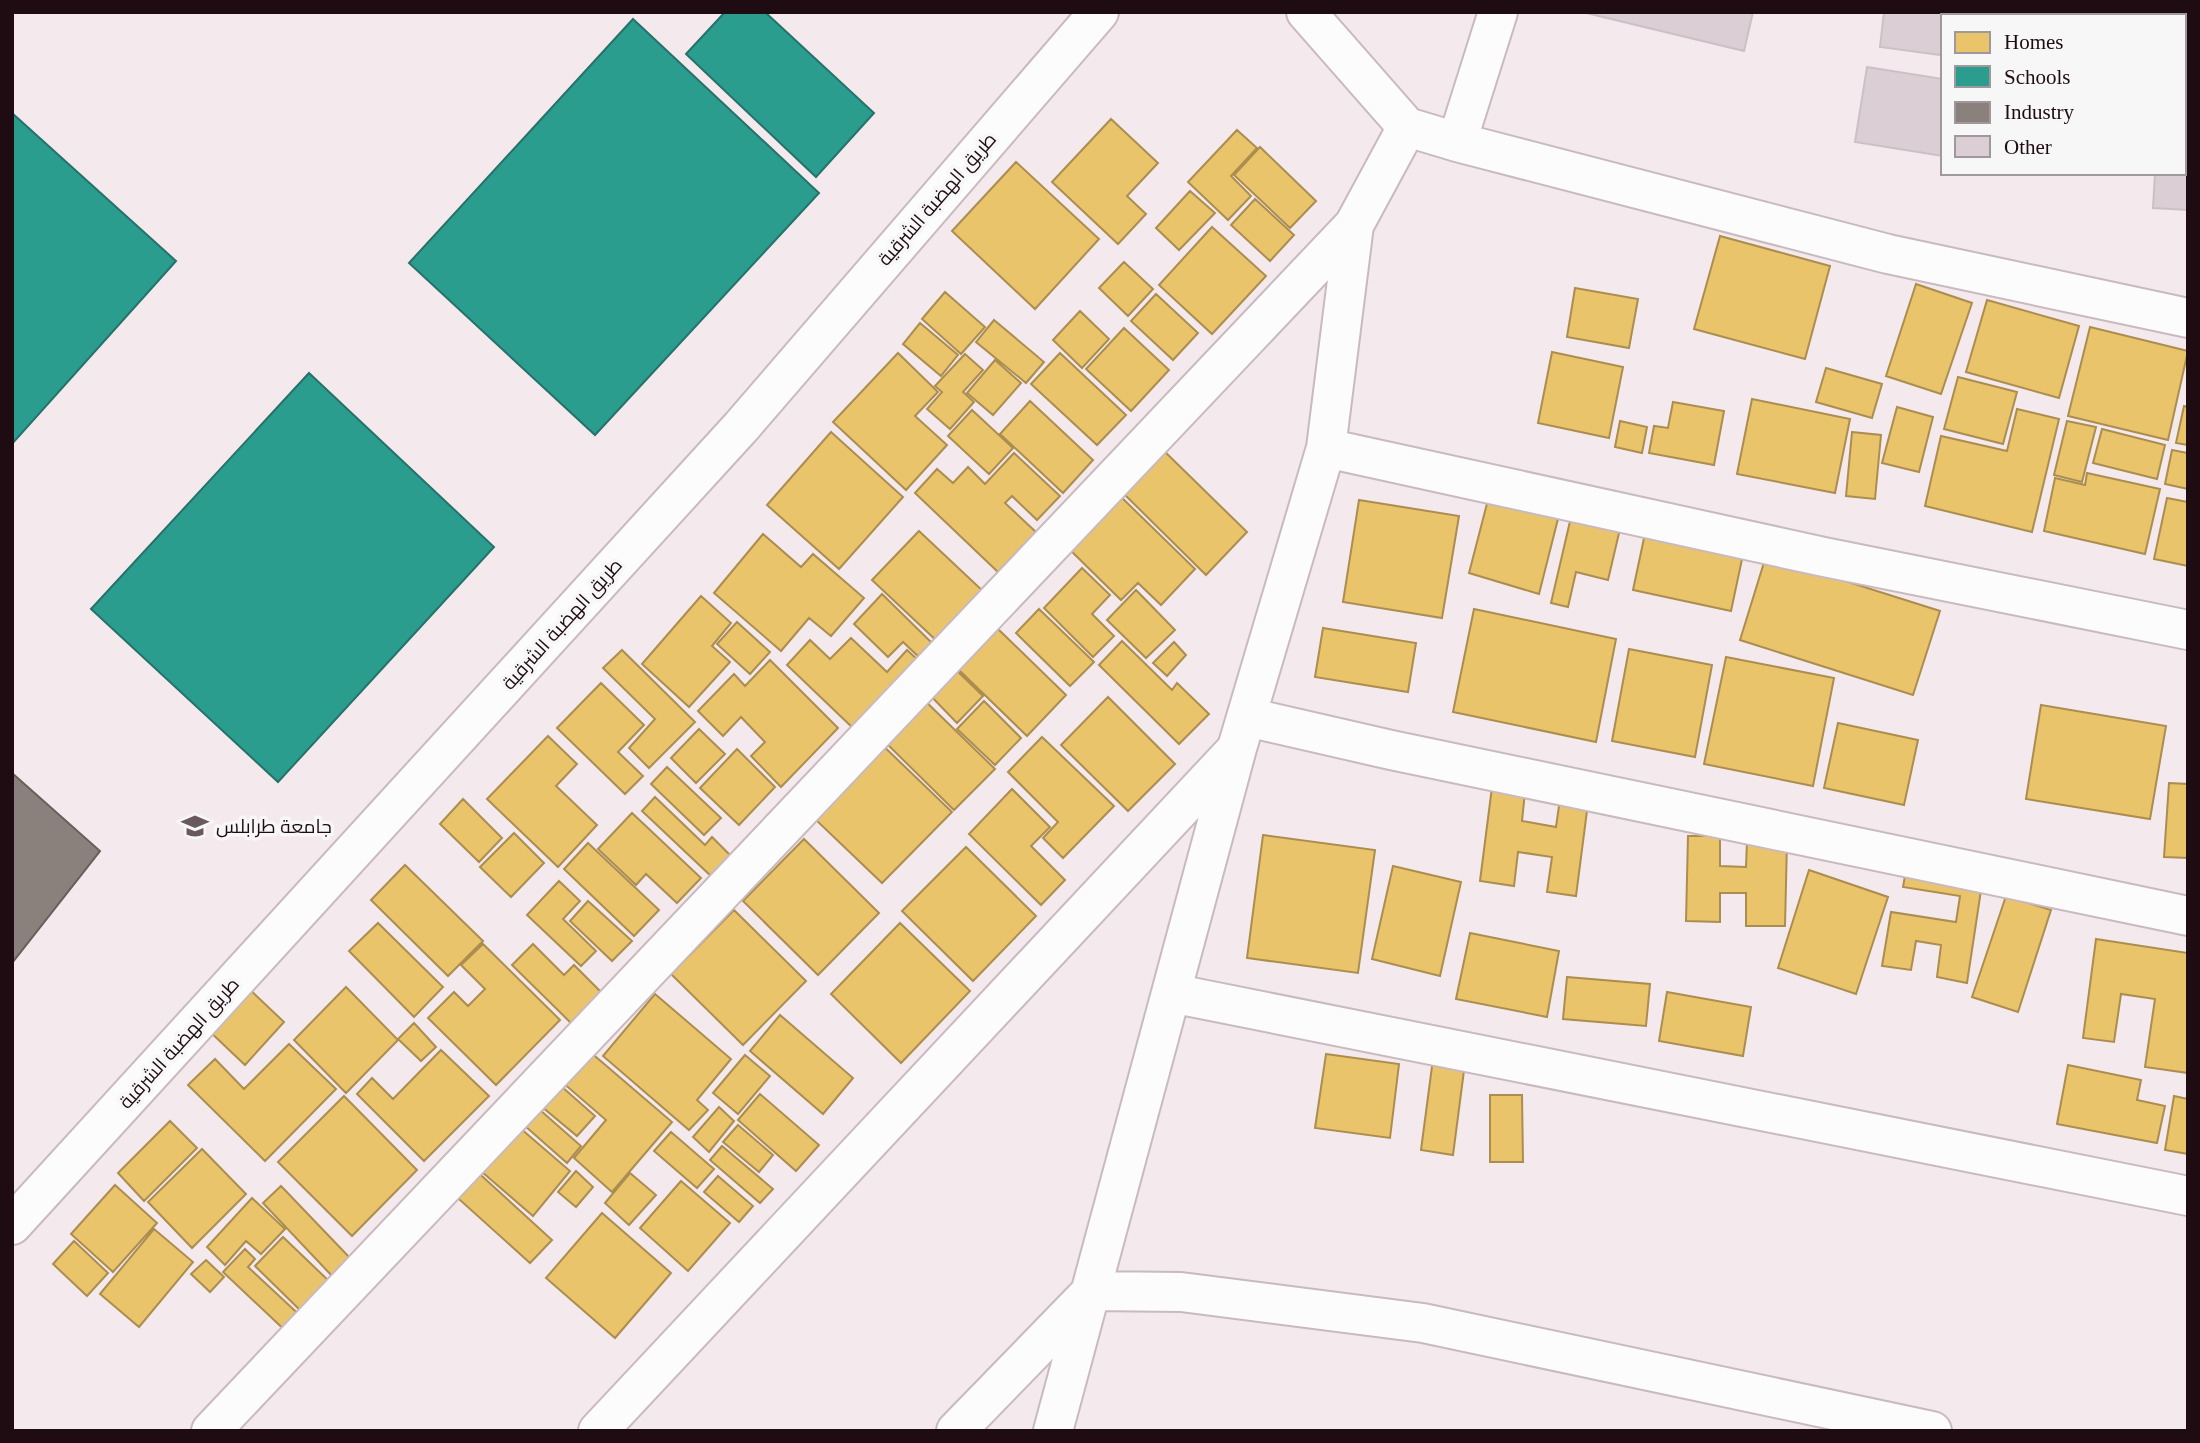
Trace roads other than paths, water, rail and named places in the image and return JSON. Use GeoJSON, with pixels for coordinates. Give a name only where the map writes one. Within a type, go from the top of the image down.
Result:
{"type":"FeatureCollection","features":[{"type":"Feature","properties":{"kind":"street","name":"طريق الهضبة الشرقية"},"geometry":{"type":"LineString","coordinates":[[12,1225],[741,427],[1100,12]]}},
{"type":"Feature","properties":{"kind":"street"},"geometry":{"type":"LineString","coordinates":[[1306,12],[1407,127],[1888,254],[2188,318]]}},
{"type":"Feature","properties":{"kind":"street"},"geometry":{"type":"LineString","coordinates":[[1457,142],[1498,12]]}},
{"type":"Feature","properties":{"kind":"street"},"geometry":{"type":"LineString","coordinates":[[211,1431],[1354,225],[1407,127]]}},
{"type":"Feature","properties":{"kind":"street"},"geometry":{"type":"LineString","coordinates":[[1053,1431],[1242,733],[1326,448],[1354,225]]}},
{"type":"Feature","properties":{"kind":"street"},"geometry":{"type":"LineString","coordinates":[[1326,448],[1824,557],[2188,630]]}},
{"type":"Feature","properties":{"kind":"street"},"geometry":{"type":"LineString","coordinates":[[1242,733],[1391,750],[2188,916]]}},
{"type":"Feature","properties":{"kind":"street"},"geometry":{"type":"LineString","coordinates":[[598,1431],[1242,733]]}},
{"type":"Feature","properties":{"kind":"street"},"geometry":{"type":"LineString","coordinates":[[1171,993],[2188,1196]]}},
{"type":"Feature","properties":{"kind":"street"},"geometry":{"type":"LineString","coordinates":[[956,1431],[1092,1291],[1181,1292],[1423,1323],[1933,1431]]}},
{"type":"Feature","properties":{"kind":"place","name":"جامعة طرابلس"},"geometry":{"type":"Point","coordinates":[195,826]}}]}
